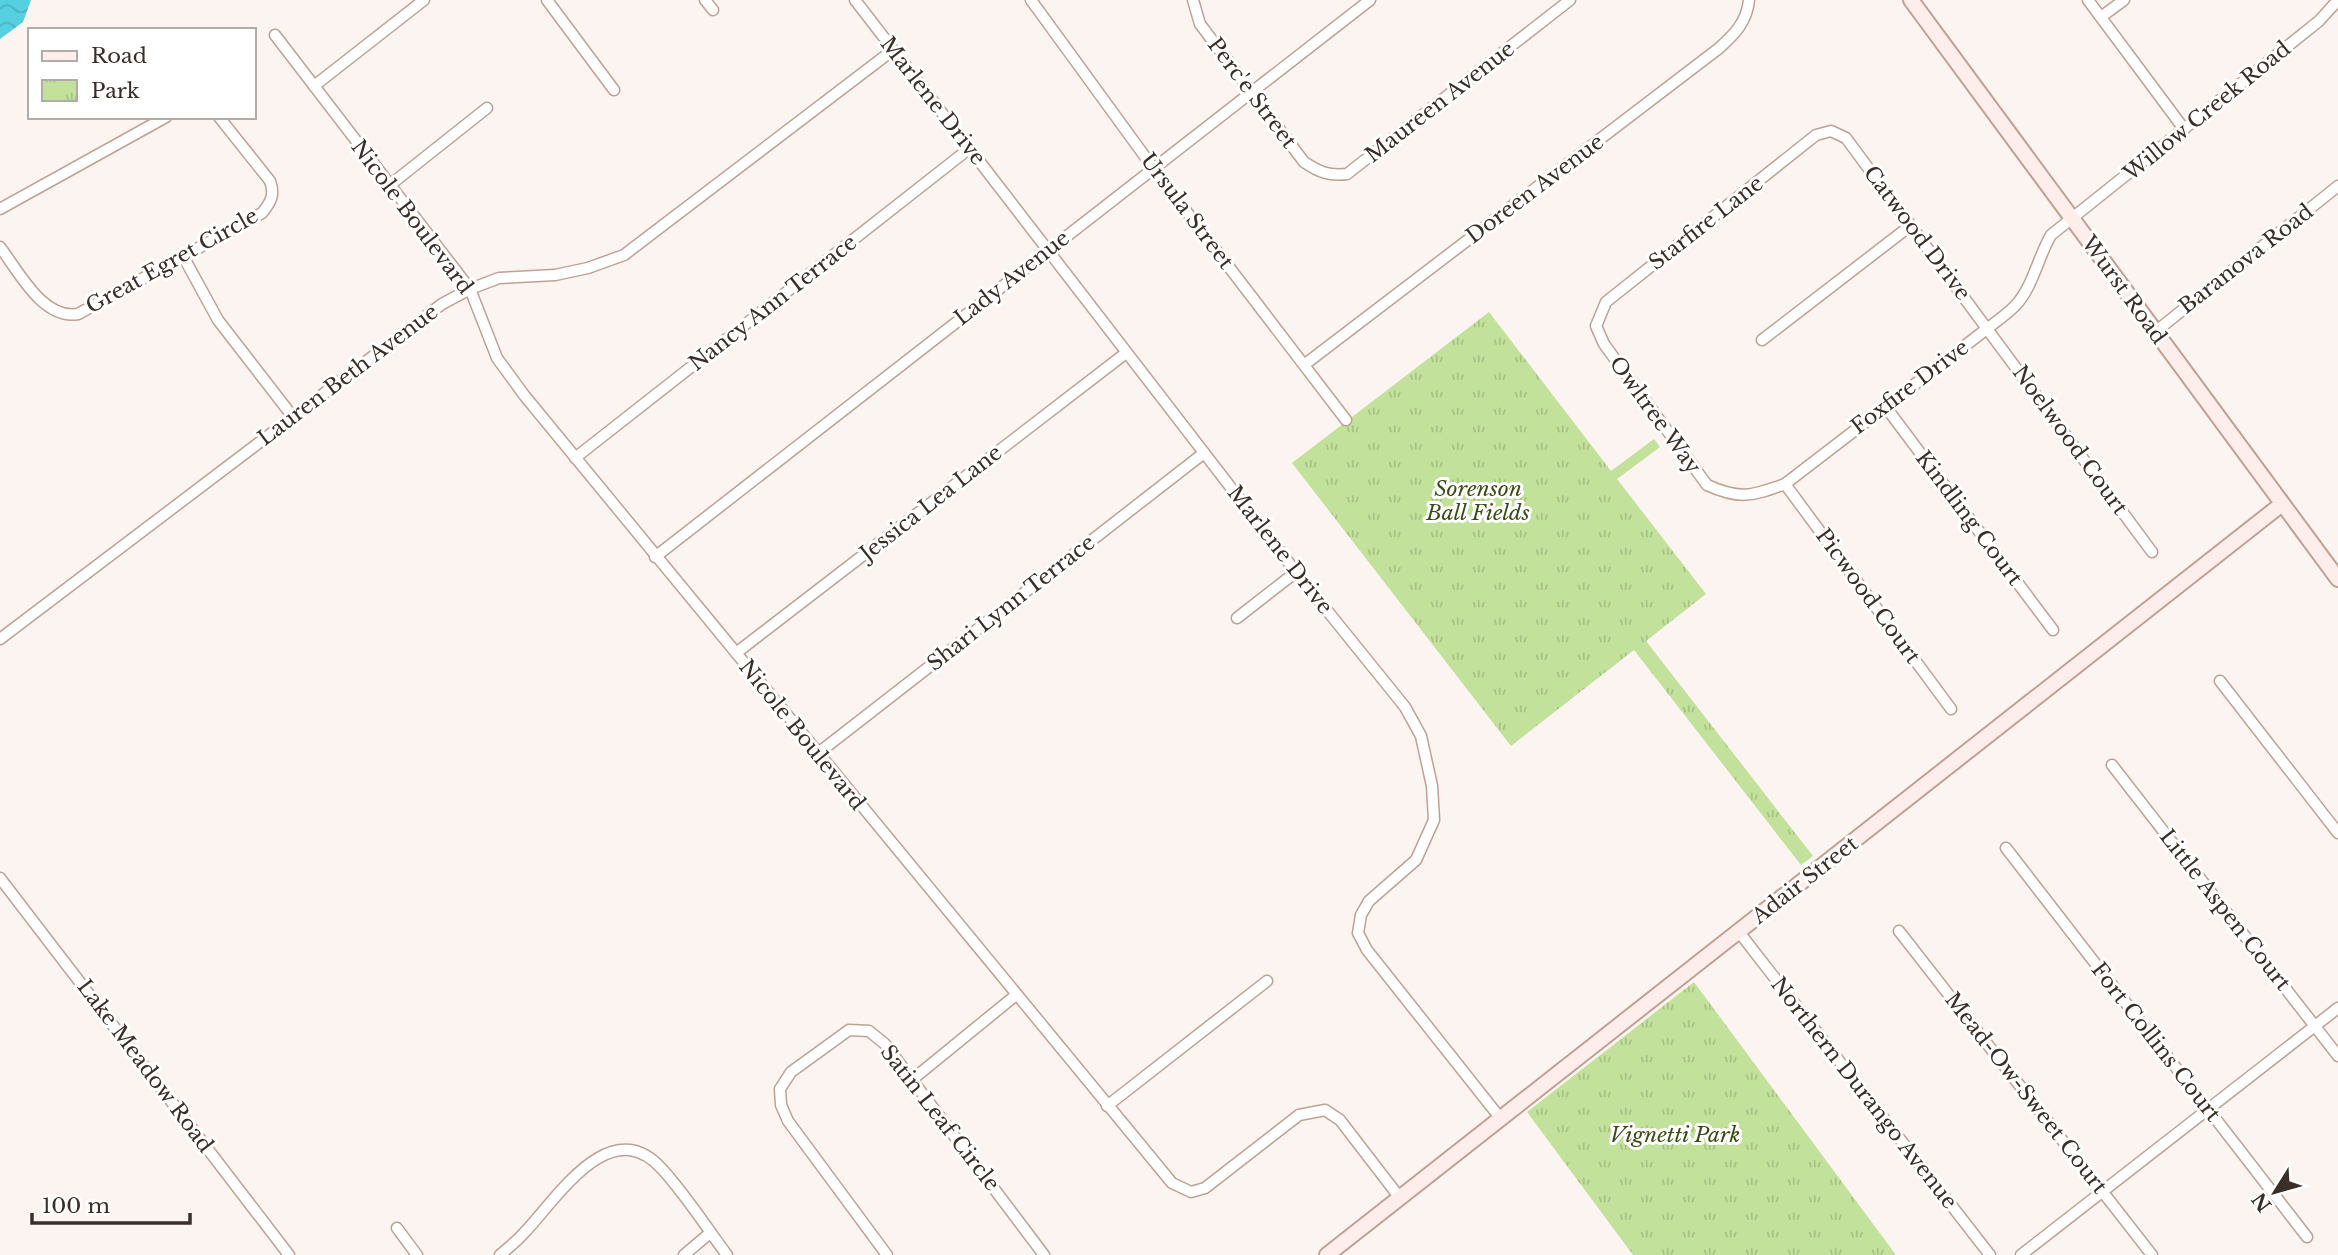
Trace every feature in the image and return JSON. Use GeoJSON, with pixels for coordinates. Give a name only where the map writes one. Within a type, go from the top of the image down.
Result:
{"type":"FeatureCollection","features":[{"type":"Feature","properties":{"kind":"street"},"geometry":{"type":"LineString","coordinates":[[314,86],[424,0]]}},
{"type":"Feature","properties":{"kind":"street"},"geometry":{"type":"LineString","coordinates":[[547,0],[614,90]]}},
{"type":"Feature","properties":{"kind":"street"},"geometry":{"type":"LineString","coordinates":[[705,0],[713,10]]}},
{"type":"Feature","properties":{"kind":"street","name":"Marlene Drive"},"geometry":{"type":"LineString","coordinates":[[855,0],[1296,572],[1405,707],[1421,736],[1432,786],[1434,820],[1416,860],[1368,901],[1361,915],[1358,933],[1367,950],[1501,1119]]}},
{"type":"Feature","properties":{"kind":"street","name":"Ursula Street"},"geometry":{"type":"LineString","coordinates":[[1031,0],[1154,169],[1346,420]]}},
{"type":"Feature","properties":{"kind":"street","name":"Perc'e Street"},"geometry":{"type":"LineString","coordinates":[[1193,0],[1200,24],[1304,162]]}},
{"type":"Feature","properties":{"kind":"street","name":"Lady Avenue"},"geometry":{"type":"LineString","coordinates":[[655,557],[1370,0]]}},
{"type":"Feature","properties":{"kind":"street","name":"Maureen Avenue"},"geometry":{"type":"LineString","coordinates":[[1304,162],[1319,172],[1332,176],[1347,174],[1570,0]]}},
{"type":"Feature","properties":{"kind":"street","name":"Doreen Avenue"},"geometry":{"type":"LineString","coordinates":[[1304,365],[1718,49],[1738,31],[1748,10],[1749,0]]}},
{"type":"Feature","properties":{"kind":"street","name":"Wurst Road"},"geometry":{"type":"LineString","coordinates":[[1911,0],[2338,579]]}},
{"type":"Feature","properties":{"kind":"street"},"geometry":{"type":"LineString","coordinates":[[2088,0],[2184,129]]}},
{"type":"Feature","properties":{"kind":"street"},"geometry":{"type":"LineString","coordinates":[[2101,17],[2123,0]]}},
{"type":"Feature","properties":{"kind":"street","name":"Willow Creek Road"},"geometry":{"type":"LineString","coordinates":[[2073,219],[2319,21],[2338,0]]}},
{"type":"Feature","properties":{"kind":"street","name":"Nicole Boulevard"},"geometry":{"type":"LineString","coordinates":[[275,35],[470,289],[497,358],[575,458],[1172,1183],[1191,1192],[1205,1188],[1298,1115],[1325,1110],[1340,1120],[1400,1198]]}},
{"type":"Feature","properties":{"kind":"street","name":"Lauren Beth Avenue"},"geometry":{"type":"LineString","coordinates":[[0,639],[442,304],[499,278],[555,275],[588,268],[624,255],[893,50]]}},
{"type":"Feature","properties":{"kind":"street"},"geometry":{"type":"LineString","coordinates":[[390,185],[487,108]]}},
{"type":"Feature","properties":{"kind":"street"},"geometry":{"type":"LineString","coordinates":[[0,209],[162,119]]}},
{"type":"Feature","properties":{"kind":"street","name":"Great Egret Circle"},"geometry":{"type":"LineString","coordinates":[[0,247],[49,310],[64,317],[78,314],[262,213],[271,202],[274,191],[270,181],[221,119]]}},
{"type":"Feature","properties":{"kind":"street","name":"Starfire Lane"},"geometry":{"type":"LineString","coordinates":[[1604,344],[1595,327],[1606,302],[1816,135],[1831,131],[1846,138]]}},
{"type":"Feature","properties":{"kind":"street","name":"Catwood Drive"},"geometry":{"type":"LineString","coordinates":[[1846,138],[1988,328]]}},
{"type":"Feature","properties":{"kind":"street","name":"Nancy Ann Terrace"},"geometry":{"type":"LineString","coordinates":[[575,458],[970,148]]}},
{"type":"Feature","properties":{"kind":"street","name":"Baranova Road"},"geometry":{"type":"LineString","coordinates":[[2155,332],[2338,186]]}},
{"type":"Feature","properties":{"kind":"street","name":"Foxfire Drive"},"geometry":{"type":"LineString","coordinates":[[1707,485],[1732,497],[1785,484],[2016,305],[2029,285],[2038,257],[2051,235],[2073,219]]}},
{"type":"Feature","properties":{"kind":"street"},"geometry":{"type":"LineString","coordinates":[[1762,340],[1910,226]]}},
{"type":"Feature","properties":{"kind":"street"},"geometry":{"type":"LineString","coordinates":[[183,256],[218,320],[293,417]]}},
{"type":"Feature","properties":{"kind":"street","name":"Noelwood Court"},"geometry":{"type":"LineString","coordinates":[[1988,328],[2152,552]]}},
{"type":"Feature","properties":{"kind":"street","name":"Owltree Way"},"geometry":{"type":"LineString","coordinates":[[1604,344],[1707,485]]}},
{"type":"Feature","properties":{"kind":"street","name":"Jessica Lea Lane"},"geometry":{"type":"LineString","coordinates":[[736,653],[1126,353]]}},
{"type":"Feature","properties":{"kind":"street","name":"Kindling Court"},"geometry":{"type":"LineString","coordinates":[[1885,405],[2053,630]]}},
{"type":"Feature","properties":{"kind":"street","name":"Shari Lynn Terrace"},"geometry":{"type":"LineString","coordinates":[[817,754],[1204,453]]}},
{"type":"Feature","properties":{"kind":"street","name":"Picwood Court"},"geometry":{"type":"LineString","coordinates":[[1785,484],[1951,709]]}},
{"type":"Feature","properties":{"kind":"street","name":"Adair Street"},"geometry":{"type":"LineString","coordinates":[[1327,1255],[2282,504]]}},
{"type":"Feature","properties":{"kind":"street"},"geometry":{"type":"LineString","coordinates":[[1237,618],[1296,572]]}},
{"type":"Feature","properties":{"kind":"street"},"geometry":{"type":"LineString","coordinates":[[2220,681],[2338,833]]}},
{"type":"Feature","properties":{"kind":"street","name":"Little Aspen Court"},"geometry":{"type":"LineString","coordinates":[[2112,765],[2338,1056]]}},
{"type":"Feature","properties":{"kind":"street","name":"Fort Collins Court"},"geometry":{"type":"LineString","coordinates":[[2006,848],[2307,1237]]}},
{"type":"Feature","properties":{"kind":"street","name":"Lake Meadow Road"},"geometry":{"type":"LineString","coordinates":[[0,877],[289,1255]]}},
{"type":"Feature","properties":{"kind":"street","name":"Mead-Ow-Sweet Court"},"geometry":{"type":"LineString","coordinates":[[1899,931],[2152,1255]]}},
{"type":"Feature","properties":{"kind":"street","name":"Northern Durango Avenue"},"geometry":{"type":"LineString","coordinates":[[1739,932],[1990,1255]]}},
{"type":"Feature","properties":{"kind":"street"},"geometry":{"type":"LineString","coordinates":[[1107,1106],[1267,981]]}},
{"type":"Feature","properties":{"kind":"street"},"geometry":{"type":"LineString","coordinates":[[913,1079],[1016,995]]}},
{"type":"Feature","properties":{"kind":"street"},"geometry":{"type":"LineString","coordinates":[[2021,1255],[2338,1008]]}},
{"type":"Feature","properties":{"kind":"street","name":"Satin Leaf Circle"},"geometry":{"type":"LineString","coordinates":[[887,1255],[788,1121],[781,1105],[780,1089],[791,1072],[849,1031],[869,1031],[885,1044],[1044,1255]]}},
{"type":"Feature","properties":{"kind":"street"},"geometry":{"type":"LineString","coordinates":[[500,1255],[524,1234],[567,1183],[595,1159],[618,1150],[643,1154],[661,1167],[727,1255]]}},
{"type":"Feature","properties":{"kind":"street"},"geometry":{"type":"LineString","coordinates":[[397,1228],[417,1255]]}},
{"type":"Feature","properties":{"kind":"street"},"geometry":{"type":"LineString","coordinates":[[684,1255],[710,1233]]}},
{"type":"Feature","properties":{"kind":"green space","name":"Sorenson Ball Fields"},"geometry":{"type":"Polygon","coordinates":[[[1489,312],[1611,471],[1654,439],[1660,447],[1617,479],[1706,594],[1646,641],[1813,856],[1801,865],[1634,650],[1511,746],[1292,463],[1489,312]]]}},
{"type":"Feature","properties":{"kind":"green space","name":"Vignetti Park"},"geometry":{"type":"Polygon","coordinates":[[[1694,982],[1896,1255],[1633,1255],[1527,1112],[1694,982]]]}},
{"type":"Feature","properties":{"kind":"water"},"geometry":{"type":"Polygon","coordinates":[[[0,0],[31,0],[23,22],[0,39],[0,0]]]}}]}
